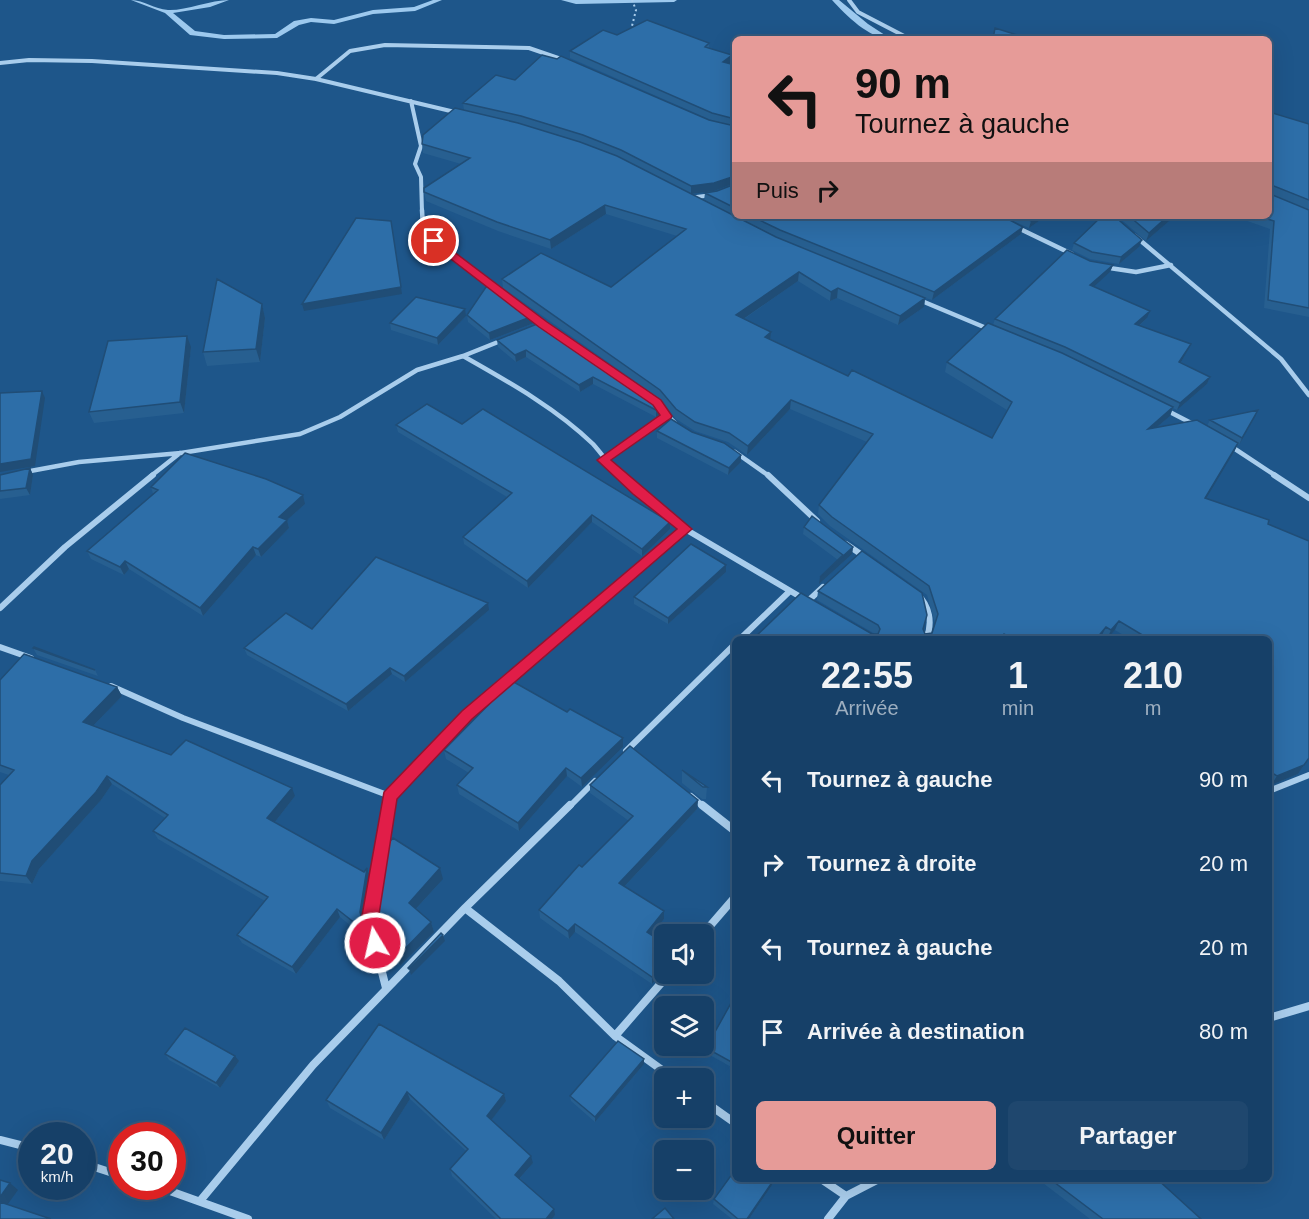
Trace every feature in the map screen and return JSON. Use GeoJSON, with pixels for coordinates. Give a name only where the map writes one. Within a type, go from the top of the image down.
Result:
{"type":"FeatureCollection","features":[{"type":"Feature","properties":{"kind":"street"},"geometry":{"type":"LineString","coordinates":[[849,0],[858,12],[904,36]]}},
{"type":"Feature","properties":{"kind":"street"},"geometry":{"type":"LineString","coordinates":[[316,79],[350,51],[385,45],[529,48],[569,62]]}},
{"type":"Feature","properties":{"kind":"street"},"geometry":{"type":"LineString","coordinates":[[0,63],[29,60],[92,61],[237,69],[316,79],[465,115]]}},
{"type":"Feature","properties":{"kind":"street"},"geometry":{"type":"LineString","coordinates":[[411,101],[421,146],[415,164],[421,177],[423,228],[426,235],[510,299]]}},
{"type":"Feature","properties":{"kind":"street"},"geometry":{"type":"LineString","coordinates":[[680,193],[698,202]]}},
{"type":"Feature","properties":{"kind":"street"},"geometry":{"type":"LineString","coordinates":[[688,198],[715,195]]}},
{"type":"Feature","properties":{"kind":"street"},"geometry":{"type":"LineString","coordinates":[[1005,221],[1078,258]]}},
{"type":"Feature","properties":{"kind":"street"},"geometry":{"type":"LineString","coordinates":[[1127,230],[1281,360],[1309,395]]}},
{"type":"Feature","properties":{"kind":"street"},"geometry":{"type":"LineString","coordinates":[[1098,265],[1136,272],[1171,265]]}},
{"type":"Feature","properties":{"kind":"street"},"geometry":{"type":"LineString","coordinates":[[906,295],[1002,334]]}},
{"type":"Feature","properties":{"kind":"street"},"geometry":{"type":"LineString","coordinates":[[526,311],[552,331]]}},
{"type":"Feature","properties":{"kind":"street"},"geometry":{"type":"LineString","coordinates":[[533,328],[543,324]]}},
{"type":"Feature","properties":{"kind":"street"},"geometry":{"type":"LineString","coordinates":[[23,472],[79,462],[181,453],[300,434],[340,417],[417,370],[463,356],[513,336]]}},
{"type":"Feature","properties":{"kind":"street"},"geometry":{"type":"LineString","coordinates":[[463,356],[552,411],[591,442],[604,460],[637,491],[685,529],[818,606]]}},
{"type":"Feature","properties":{"kind":"street"},"geometry":{"type":"LineString","coordinates":[[643,393],[657,402],[666,416],[683,428]]}},
{"type":"Feature","properties":{"kind":"street"},"geometry":{"type":"LineString","coordinates":[[1154,404],[1201,429]]}},
{"type":"Feature","properties":{"kind":"street"},"geometry":{"type":"LineString","coordinates":[[604,460],[666,416]]}},
{"type":"Feature","properties":{"kind":"street"},"geometry":{"type":"LineString","coordinates":[[1219,439],[1309,498]]}},
{"type":"Feature","properties":{"kind":"street"},"geometry":{"type":"LineString","coordinates":[[726,446],[764,471],[819,522]]}},
{"type":"Feature","properties":{"kind":"street"},"geometry":{"type":"LineString","coordinates":[[0,608],[38,570],[181,453]]}},
{"type":"Feature","properties":{"kind":"street"},"geometry":{"type":"LineString","coordinates":[[386,988],[369,921],[390,796],[467,715],[685,529]]}},
{"type":"Feature","properties":{"kind":"street"},"geometry":{"type":"LineString","coordinates":[[844,542],[870,560]]}},
{"type":"Feature","properties":{"kind":"street"},"geometry":{"type":"LineString","coordinates":[[852,562],[861,554]]}},
{"type":"Feature","properties":{"kind":"street"},"geometry":{"type":"LineString","coordinates":[[808,601],[826,585]]}},
{"type":"Feature","properties":{"kind":"street"},"geometry":{"type":"LineString","coordinates":[[743,636],[790,591]]}},
{"type":"Feature","properties":{"kind":"street"},"geometry":{"type":"LineString","coordinates":[[915,593],[924,599],[929,613],[930,632],[928,636]]}},
{"type":"Feature","properties":{"kind":"street"},"geometry":{"type":"LineString","coordinates":[[0,647],[34,659]]}},
{"type":"Feature","properties":{"kind":"street"},"geometry":{"type":"LineString","coordinates":[[621,756],[732,647]]}},
{"type":"Feature","properties":{"kind":"street"},"geometry":{"type":"LineString","coordinates":[[101,683],[183,718],[390,796]]}},
{"type":"Feature","properties":{"kind":"street"},"geometry":{"type":"LineString","coordinates":[[630,748],[638,755]]}},
{"type":"Feature","properties":{"kind":"street"},"geometry":{"type":"LineString","coordinates":[[200,1201],[313,1065],[465,908],[604,773]]}},
{"type":"Feature","properties":{"kind":"street"},"geometry":{"type":"LineString","coordinates":[[1272,790],[1309,775]]}},
{"type":"Feature","properties":{"kind":"street"},"geometry":{"type":"LineString","coordinates":[[682,789],[732,829]]}},
{"type":"Feature","properties":{"kind":"street"},"geometry":{"type":"LineString","coordinates":[[712,924],[732,900]]}},
{"type":"Feature","properties":{"kind":"street"},"geometry":{"type":"LineString","coordinates":[[465,908],[559,981],[615,1036],[659,1068]]}},
{"type":"Feature","properties":{"kind":"street"},"geometry":{"type":"LineString","coordinates":[[615,1036],[660,984]]}},
{"type":"Feature","properties":{"kind":"street"},"geometry":{"type":"LineString","coordinates":[[1272,1017],[1309,1006]]}},
{"type":"Feature","properties":{"kind":"street"},"geometry":{"type":"LineString","coordinates":[[714,1108],[732,1122]]}},
{"type":"Feature","properties":{"kind":"street"},"geometry":{"type":"LineString","coordinates":[[0,1140],[18,1144]]}},
{"type":"Feature","properties":{"kind":"street"},"geometry":{"type":"LineString","coordinates":[[825,1182],[846,1196]]}},
{"type":"Feature","properties":{"kind":"street"},"geometry":{"type":"LineString","coordinates":[[828,1219],[846,1196],[873,1182]]}},
{"type":"Feature","properties":{"kind":"street"},"geometry":{"type":"LineString","coordinates":[[186,1196],[248,1219]]}},
{"type":"Feature","properties":{"kind":"path"},"geometry":{"type":"LineString","coordinates":[[632,0],[636,10],[632,26],[637,35]]}},
{"type":"Feature","properties":{"kind":"building"},"geometry":{"type":"Polygon","coordinates":[[[647,20],[709,43],[705,47],[732,55],[723,62],[732,64],[732,118],[712,113],[570,51],[603,30],[617,35],[647,20]]]}},
{"type":"Feature","properties":{"kind":"building"},"geometry":{"type":"Polygon","coordinates":[[[995,28],[1020,36],[994,36],[995,28]]]}},
{"type":"Feature","properties":{"kind":"building"},"geometry":{"type":"Polygon","coordinates":[[[542,55],[557,59],[561,56],[709,120],[732,125],[732,177],[714,183],[691,186],[621,150],[583,135],[521,116],[463,103],[496,75],[515,80],[542,55]]]}},
{"type":"Feature","properties":{"kind":"building"},"geometry":{"type":"Polygon","coordinates":[[[455,108],[518,123],[580,142],[617,156],[732,215],[732,219],[741,219],[776,237],[925,298],[900,316],[838,288],[831,292],[799,272],[736,315],[771,332],[765,337],[848,376],[852,370],[992,438],[1012,402],[947,362],[988,323],[1062,353],[1173,407],[1148,429],[1197,420],[1238,443],[1205,498],[1269,520],[1268,524],[1309,541],[1309,758],[1304,765],[1277,776],[1272,773],[1272,636],[1144,636],[1119,621],[1111,630],[1106,627],[1098,636],[1008,636],[1004,634],[1002,636],[756,636],[801,593],[872,634],[878,634],[880,629],[878,625],[818,591],[862,551],[922,593],[927,615],[923,629],[925,634],[932,633],[938,614],[929,586],[832,517],[819,505],[873,434],[791,400],[748,446],[729,433],[695,422],[676,409],[660,390],[502,279],[541,253],[611,287],[686,229],[605,205],[550,240],[497,222],[424,192],[424,188],[470,158],[422,144],[423,135],[455,108]]]}},
{"type":"Feature","properties":{"kind":"building"},"geometry":{"type":"Polygon","coordinates":[[[1272,113],[1309,124],[1309,200],[1272,187],[1272,113]]]}},
{"type":"Feature","properties":{"kind":"building"},"geometry":{"type":"Polygon","coordinates":[[[732,185],[732,206],[705,193],[732,185]]]}},
{"type":"Feature","properties":{"kind":"building"},"geometry":{"type":"Polygon","coordinates":[[[1272,195],[1309,210],[1309,308],[1268,300],[1274,221],[1268,219],[1272,219],[1272,195]]]}},
{"type":"Feature","properties":{"kind":"building"},"geometry":{"type":"Polygon","coordinates":[[[356,218],[391,221],[401,287],[302,304],[356,218]]]}},
{"type":"Feature","properties":{"kind":"building"},"geometry":{"type":"Polygon","coordinates":[[[757,219],[1008,219],[1023,227],[934,292],[757,219]]]}},
{"type":"Feature","properties":{"kind":"building"},"geometry":{"type":"Polygon","coordinates":[[[1099,219],[1118,219],[1142,240],[1121,257],[1092,252],[1074,243],[1099,219]]]}},
{"type":"Feature","properties":{"kind":"building"},"geometry":{"type":"Polygon","coordinates":[[[1133,219],[1165,219],[1149,233],[1133,219]]]}},
{"type":"Feature","properties":{"kind":"building"},"geometry":{"type":"Polygon","coordinates":[[[1067,250],[1090,261],[1113,265],[1090,285],[1150,311],[1135,324],[1191,344],[1179,362],[1210,377],[1180,403],[1065,347],[995,319],[1067,250]]]}},
{"type":"Feature","properties":{"kind":"building"},"geometry":{"type":"Polygon","coordinates":[[[217,279],[262,304],[256,349],[203,352],[217,279]]]}},
{"type":"Feature","properties":{"kind":"building"},"geometry":{"type":"Polygon","coordinates":[[[486,287],[495,287],[533,316],[489,333],[467,315],[486,287]]]}},
{"type":"Feature","properties":{"kind":"building"},"geometry":{"type":"Polygon","coordinates":[[[416,297],[465,309],[437,338],[390,323],[416,297]]]}},
{"type":"Feature","properties":{"kind":"building"},"geometry":{"type":"Polygon","coordinates":[[[542,322],[654,399],[660,407],[656,410],[593,377],[579,385],[526,350],[515,355],[497,340],[542,322]]]}},
{"type":"Feature","properties":{"kind":"building"},"geometry":{"type":"Polygon","coordinates":[[[187,336],[180,402],[89,412],[108,341],[187,336]]]}},
{"type":"Feature","properties":{"kind":"building"},"geometry":{"type":"Polygon","coordinates":[[[42,391],[31,459],[0,464],[0,393],[42,391]]]}},
{"type":"Feature","properties":{"kind":"building"},"geometry":{"type":"Polygon","coordinates":[[[427,404],[462,424],[483,409],[670,522],[642,549],[592,515],[527,581],[463,537],[512,493],[396,425],[427,404]]]}},
{"type":"Feature","properties":{"kind":"building"},"geometry":{"type":"Polygon","coordinates":[[[1258,410],[1242,438],[1210,420],[1258,410]]]}},
{"type":"Feature","properties":{"kind":"building"},"geometry":{"type":"Polygon","coordinates":[[[671,419],[692,432],[724,443],[741,455],[729,468],[657,431],[671,419]]]}},
{"type":"Feature","properties":{"kind":"building"},"geometry":{"type":"Polygon","coordinates":[[[185,453],[266,479],[303,495],[279,517],[287,520],[258,549],[253,547],[200,608],[125,561],[120,567],[87,551],[158,490],[151,487],[185,453]]]}},
{"type":"Feature","properties":{"kind":"building"},"geometry":{"type":"Polygon","coordinates":[[[30,468],[26,488],[0,491],[0,475],[30,468]]]}},
{"type":"Feature","properties":{"kind":"building"},"geometry":{"type":"Polygon","coordinates":[[[812,516],[853,547],[820,577],[843,555],[804,527],[812,516]]]}},
{"type":"Feature","properties":{"kind":"building"},"geometry":{"type":"Polygon","coordinates":[[[691,544],[726,565],[668,618],[634,597],[691,544]]]}},
{"type":"Feature","properties":{"kind":"building"},"geometry":{"type":"Polygon","coordinates":[[[376,557],[488,603],[404,676],[390,668],[346,704],[244,648],[286,613],[312,629],[376,557]]]}},
{"type":"Feature","properties":{"kind":"building"},"geometry":{"type":"Polygon","coordinates":[[[34,647],[95,670],[33,648],[34,647]]]}},
{"type":"Feature","properties":{"kind":"building"},"geometry":{"type":"Polygon","coordinates":[[[24,654],[117,687],[83,722],[171,755],[186,740],[292,788],[267,818],[364,872],[367,868],[360,912],[365,931],[337,909],[292,967],[237,935],[268,897],[153,831],[168,815],[107,776],[96,792],[32,861],[26,876],[0,873],[0,785],[14,770],[0,765],[0,680],[24,654]]]}},
{"type":"Feature","properties":{"kind":"building"},"geometry":{"type":"Polygon","coordinates":[[[512,681],[567,712],[570,709],[623,738],[581,778],[566,768],[518,823],[457,785],[473,768],[444,750],[512,681]]]}},
{"type":"Feature","properties":{"kind":"building"},"geometry":{"type":"Polygon","coordinates":[[[630,746],[698,800],[619,883],[664,911],[647,932],[654,937],[654,974],[652,977],[575,924],[568,931],[539,910],[579,865],[582,867],[633,816],[590,785],[630,746]]]}},
{"type":"Feature","properties":{"kind":"building"},"geometry":{"type":"Polygon","coordinates":[[[682,770],[707,787],[703,787],[682,770]]]}},
{"type":"Feature","properties":{"kind":"building"},"geometry":{"type":"Polygon","coordinates":[[[393,838],[440,868],[409,903],[431,922],[397,957],[380,942],[372,911],[382,850],[393,838]]]}},
{"type":"Feature","properties":{"kind":"building"},"geometry":{"type":"Polygon","coordinates":[[[441,933],[443,935],[409,969],[408,968],[441,933]]]}},
{"type":"Feature","properties":{"kind":"building"},"geometry":{"type":"Polygon","coordinates":[[[732,1001],[732,1062],[714,1052],[714,1034],[732,1001]]]}},
{"type":"Feature","properties":{"kind":"building"},"geometry":{"type":"Polygon","coordinates":[[[379,1024],[504,1094],[487,1116],[531,1156],[515,1175],[554,1209],[546,1219],[500,1219],[450,1169],[468,1149],[407,1092],[381,1133],[326,1100],[379,1024]]]}},
{"type":"Feature","properties":{"kind":"building"},"geometry":{"type":"Polygon","coordinates":[[[185,1028],[235,1056],[216,1083],[165,1054],[185,1028]]]}},
{"type":"Feature","properties":{"kind":"building"},"geometry":{"type":"Polygon","coordinates":[[[618,1041],[644,1059],[595,1117],[570,1096],[618,1041]]]}},
{"type":"Feature","properties":{"kind":"building"},"geometry":{"type":"Polygon","coordinates":[[[732,1174],[732,1182],[772,1182],[747,1219],[738,1219],[714,1199],[732,1174]]]}},
{"type":"Feature","properties":{"kind":"building"},"geometry":{"type":"Polygon","coordinates":[[[0,1180],[10,1183],[0,1197],[0,1180]]]}},
{"type":"Feature","properties":{"kind":"building"},"geometry":{"type":"Polygon","coordinates":[[[1054,1182],[1160,1182],[1201,1219],[1103,1219],[1054,1182]]]}},
{"type":"Feature","properties":{"kind":"building"},"geometry":{"type":"Polygon","coordinates":[[[0,1202],[51,1219],[0,1219],[0,1202]]]}},
{"type":"Feature","properties":{"kind":"building"},"geometry":{"type":"Polygon","coordinates":[[[665,1208],[674,1219],[652,1219],[665,1208]]]}},
{"type":"Feature","properties":{"kind":"waterway"},"geometry":{"type":"LineString","coordinates":[[134,0],[167,12]]}},
{"type":"Feature","properties":{"kind":"waterway"},"geometry":{"type":"LineString","coordinates":[[167,12],[226,0]]}},
{"type":"Feature","properties":{"kind":"waterway"},"geometry":{"type":"LineString","coordinates":[[167,12],[193,33],[224,37],[277,36],[297,23],[311,20],[334,22],[373,12],[415,9],[439,0]]}},
{"type":"Feature","properties":{"kind":"waterway"},"geometry":{"type":"LineString","coordinates":[[564,0],[576,2],[674,0]]}},
{"type":"Feature","properties":{"kind":"waterway"},"geometry":{"type":"LineString","coordinates":[[835,0],[865,26],[882,36]]}},
{"type":"Feature","properties":{"kind":"route"},"geometry":{"type":"LineString","coordinates":[[375,943],[369,921],[390,796],[467,715],[685,529],[622,479],[604,460],[666,416],[657,402],[543,324],[434,241]]}}]}
